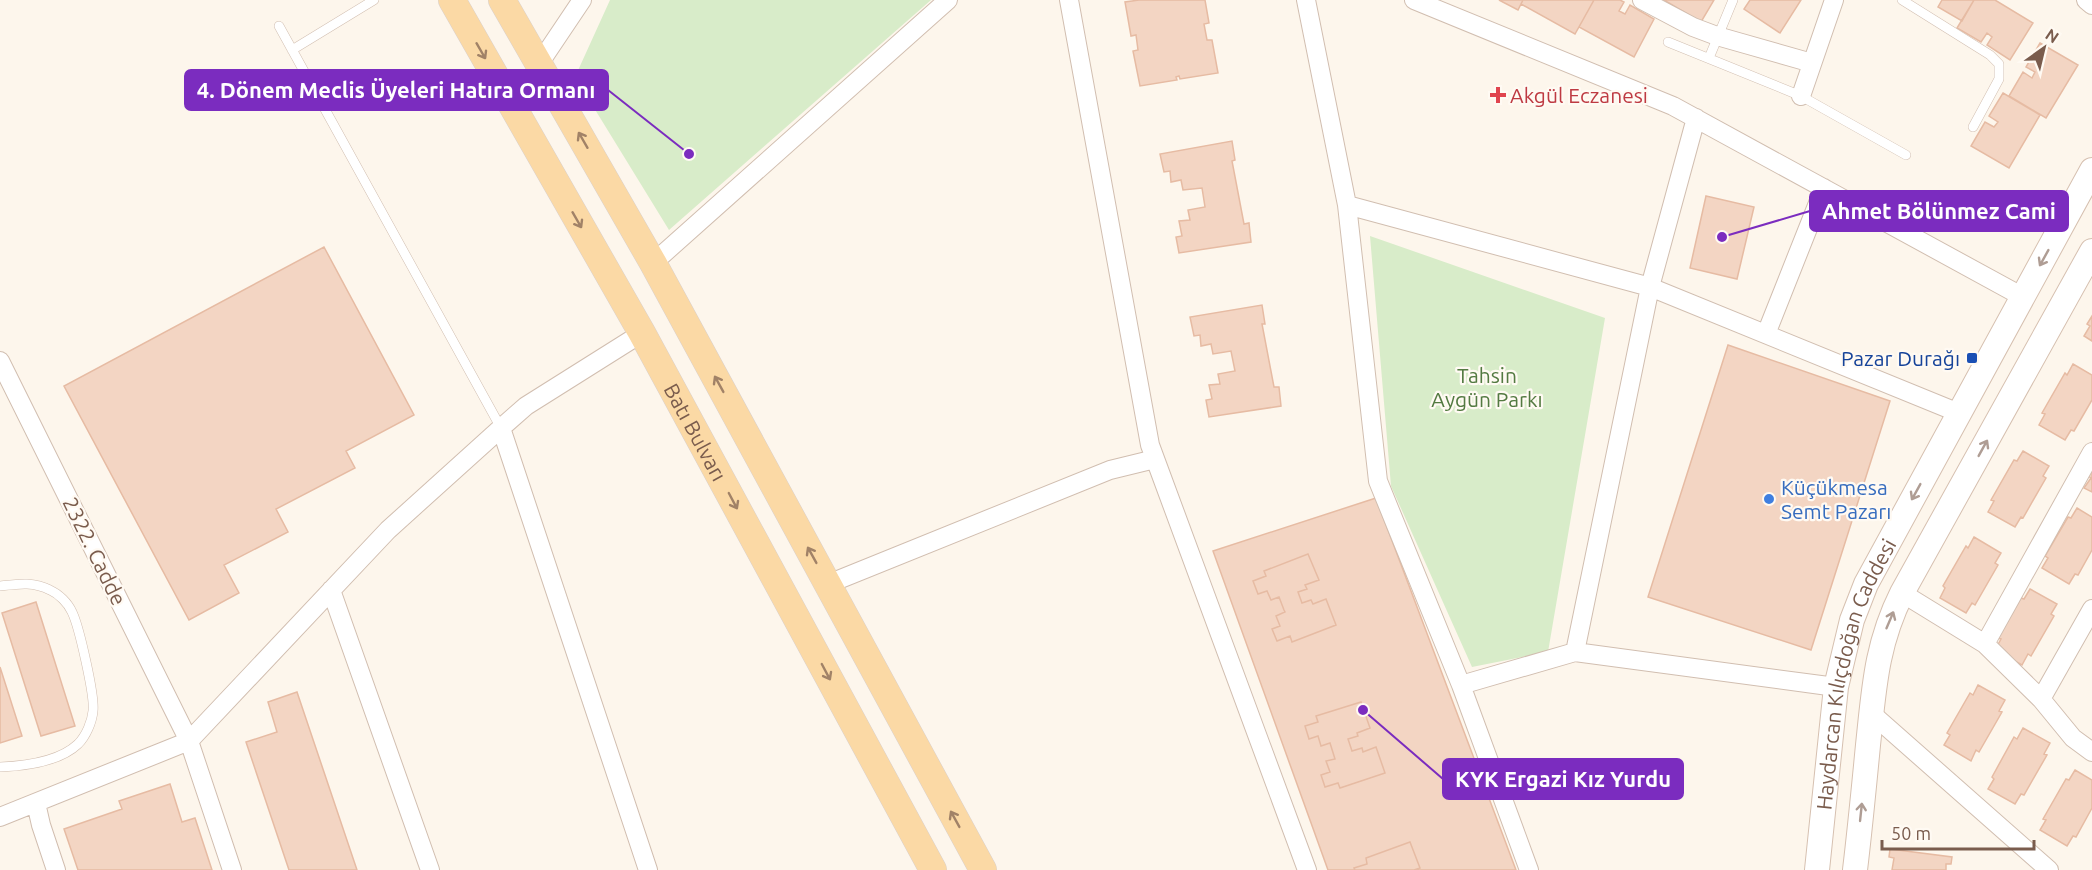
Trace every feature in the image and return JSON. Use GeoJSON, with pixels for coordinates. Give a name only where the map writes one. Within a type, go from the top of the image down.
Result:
{"type":"FeatureCollection","features":[{"type":"Feature","properties":{"kind":"main road","name":"Batı Bulvarı"},"geometry":{"type":"LineString","coordinates":[[452,0],[642,333],[933,870]]}},
{"type":"Feature","properties":{"kind":"main road","name":"Batı Bulvarı"},"geometry":{"type":"LineString","coordinates":[[502,0],[653,263],[983,870]]}},
{"type":"Feature","properties":{"kind":"main road","name":"Haydarcan Kılıçdoğan Caddesi"},"geometry":{"type":"LineString","coordinates":[[1817,870],[1836,687],[1852,620],[1866,584],[2092,170]]}},
{"type":"Feature","properties":{"kind":"main road","name":"Haydarcan Kılıçdoğan Caddesi"},"geometry":{"type":"LineString","coordinates":[[1855,870],[1871,713],[1880,647],[1886,629],[1902,593],[2092,251]]}},
{"type":"Feature","properties":{"kind":"street"},"geometry":{"type":"LineString","coordinates":[[539,64],[582,0]]}},
{"type":"Feature","properties":{"kind":"street"},"geometry":{"type":"LineString","coordinates":[[653,263],[948,0]]}},
{"type":"Feature","properties":{"kind":"street"},"geometry":{"type":"LineString","coordinates":[[1069,0],[1150,445],[1307,870]]}},
{"type":"Feature","properties":{"kind":"street"},"geometry":{"type":"LineString","coordinates":[[1306,0],[1347,205],[1378,481],[1461,685],[1529,870]]}},
{"type":"Feature","properties":{"kind":"street"},"geometry":{"type":"LineString","coordinates":[[1414,0],[1439,4],[1673,106],[2023,297]]}},
{"type":"Feature","properties":{"kind":"street"},"geometry":{"type":"LineString","coordinates":[[1642,0],[1693,27],[1812,63]]}},
{"type":"Feature","properties":{"kind":"street"},"geometry":{"type":"LineString","coordinates":[[1801,96],[1834,0]]}},
{"type":"Feature","properties":{"kind":"street"},"geometry":{"type":"LineString","coordinates":[[2086,0],[2092,5]]}},
{"type":"Feature","properties":{"kind":"street"},"geometry":{"type":"LineString","coordinates":[[1575,652],[1650,287],[1696,118]]}},
{"type":"Feature","properties":{"kind":"street"},"geometry":{"type":"LineString","coordinates":[[1766,334],[1824,188]]}},
{"type":"Feature","properties":{"kind":"street"},"geometry":{"type":"LineString","coordinates":[[1347,205],[1650,287],[1959,413]]}},
{"type":"Feature","properties":{"kind":"street"},"geometry":{"type":"LineString","coordinates":[[0,817],[189,741],[388,530],[525,406],[642,333]]}},
{"type":"Feature","properties":{"kind":"street","name":"2322. Cadde"},"geometry":{"type":"LineString","coordinates":[[0,361],[189,741],[232,870]]}},
{"type":"Feature","properties":{"kind":"street"},"geometry":{"type":"LineString","coordinates":[[501,428],[648,870]]}},
{"type":"Feature","properties":{"kind":"street"},"geometry":{"type":"LineString","coordinates":[[1985,644],[2092,452]]}},
{"type":"Feature","properties":{"kind":"street"},"geometry":{"type":"LineString","coordinates":[[828,584],[1110,470],[1155,459]]}},
{"type":"Feature","properties":{"kind":"street"},"geometry":{"type":"LineString","coordinates":[[331,590],[430,870]]}},
{"type":"Feature","properties":{"kind":"street"},"geometry":{"type":"LineString","coordinates":[[1902,593],[1985,644],[2041,699],[2073,738],[2092,752]]}},
{"type":"Feature","properties":{"kind":"street"},"geometry":{"type":"LineString","coordinates":[[2041,699],[2092,609]]}},
{"type":"Feature","properties":{"kind":"street"},"geometry":{"type":"LineString","coordinates":[[1461,685],[1575,652],[1836,687]]}},
{"type":"Feature","properties":{"kind":"street"},"geometry":{"type":"LineString","coordinates":[[1871,713],[2049,870]]}},
{"type":"Feature","properties":{"kind":"street"},"geometry":{"type":"LineString","coordinates":[[36,803],[56,870]]}},
{"type":"Feature","properties":{"kind":"lane"},"geometry":{"type":"LineString","coordinates":[[292,50],[374,0]]}},
{"type":"Feature","properties":{"kind":"lane"},"geometry":{"type":"LineString","coordinates":[[1709,58],[1734,0]]}},
{"type":"Feature","properties":{"kind":"lane"},"geometry":{"type":"LineString","coordinates":[[1902,0],[1990,55],[1999,63],[1999,79],[1973,127]]}},
{"type":"Feature","properties":{"kind":"lane"},"geometry":{"type":"LineString","coordinates":[[279,26],[501,428]]}},
{"type":"Feature","properties":{"kind":"lane"},"geometry":{"type":"LineString","coordinates":[[1668,42],[1801,96],[1906,155]]}},
{"type":"Feature","properties":{"kind":"lane"},"geometry":{"type":"LineString","coordinates":[[0,585],[24,583],[37,585],[50,590],[65,602],[76,621],[94,699],[90,723],[77,745],[51,759],[24,766],[0,767]]}},
{"type":"Feature","properties":{"kind":"green space"},"geometry":{"type":"Polygon","coordinates":[[[610,0],[931,0],[669,230],[575,77],[610,0]]]}},
{"type":"Feature","properties":{"kind":"green space","name":"Tahsin Aygün Parkı"},"geometry":{"type":"Polygon","coordinates":[[[1370,236],[1605,318],[1548,652],[1472,667],[1391,486],[1370,236]]]}},
{"type":"Feature","properties":{"kind":"building"},"geometry":{"type":"Polygon","coordinates":[[[1205,0],[1209,23],[1204,24],[1207,40],[1212,40],[1218,73],[1180,79],[1179,76],[1176,77],[1177,80],[1140,86],[1133,51],[1138,50],[1136,35],[1131,36],[1125,2],[1205,0]]]}},
{"type":"Feature","properties":{"kind":"building"},"geometry":{"type":"Polygon","coordinates":[[[1499,0],[1523,0],[1518,10],[1499,0]]]}},
{"type":"Feature","properties":{"kind":"building"},"geometry":{"type":"Polygon","coordinates":[[[1523,0],[1594,0],[1575,34],[1521,4],[1523,0]]]}},
{"type":"Feature","properties":{"kind":"building"},"geometry":{"type":"Polygon","coordinates":[[[1594,0],[1620,0],[1624,2],[1619,11],[1625,14],[1630,5],[1654,19],[1634,57],[1579,27],[1594,0]]]}},
{"type":"Feature","properties":{"kind":"building"},"geometry":{"type":"Polygon","coordinates":[[[1664,0],[1714,0],[1701,22],[1664,0]]]}},
{"type":"Feature","properties":{"kind":"building"},"geometry":{"type":"Polygon","coordinates":[[[1750,0],[1801,0],[1780,33],[1744,9],[1750,0]]]}},
{"type":"Feature","properties":{"kind":"building"},"geometry":{"type":"Polygon","coordinates":[[[1942,0],[1974,0],[1962,21],[1938,7],[1942,0]]]}},
{"type":"Feature","properties":{"kind":"building"},"geometry":{"type":"Polygon","coordinates":[[[1974,0],[1995,0],[2033,23],[2010,60],[1987,45],[1992,37],[1987,33],[1981,42],[1957,28],[1974,0]]]}},
{"type":"Feature","properties":{"kind":"building"},"geometry":{"type":"Polygon","coordinates":[[[2040,43],[2078,65],[2046,118],[2009,96],[2023,72],[2032,78],[2035,72],[2026,67],[2040,43]]]}},
{"type":"Feature","properties":{"kind":"building"},"geometry":{"type":"Polygon","coordinates":[[[2003,93],[2040,115],[2009,168],[1971,146],[1985,122],[1994,127],[1998,122],[1989,116],[2003,93]]]}},
{"type":"Feature","properties":{"kind":"building"},"geometry":{"type":"Polygon","coordinates":[[[1232,141],[1235,160],[1232,161],[1244,224],[1249,223],[1251,242],[1179,253],[1176,237],[1182,236],[1179,221],[1190,220],[1188,210],[1205,207],[1202,188],[1183,190],[1181,180],[1171,182],[1170,171],[1164,172],[1160,154],[1232,141]]]}},
{"type":"Feature","properties":{"kind":"building"},"geometry":{"type":"Polygon","coordinates":[[[1706,196],[1754,207],[1737,279],[1690,268],[1706,196]]]}},
{"type":"Feature","properties":{"kind":"building"},"geometry":{"type":"Polygon","coordinates":[[[324,247],[414,415],[346,451],[355,468],[276,509],[288,532],[224,565],[239,593],[189,620],[64,386],[324,247]]]}},
{"type":"Feature","properties":{"kind":"building"},"geometry":{"type":"Polygon","coordinates":[[[1262,305],[1265,324],[1262,324],[1274,387],[1279,387],[1281,406],[1209,417],[1206,400],[1212,399],[1209,385],[1220,384],[1218,374],[1235,371],[1231,351],[1213,354],[1211,344],[1201,346],[1200,335],[1194,336],[1190,317],[1262,305]]]}},
{"type":"Feature","properties":{"kind":"building"},"geometry":{"type":"Polygon","coordinates":[[[2092,316],[2092,341],[2084,336],[2090,326],[2087,324],[2092,316]]]}},
{"type":"Feature","properties":{"kind":"building","name":"Küçükmesa Semt Pazarı"},"geometry":{"type":"Polygon","coordinates":[[[1728,345],[1890,401],[1811,650],[1648,597],[1728,345]]]}},
{"type":"Feature","properties":{"kind":"building"},"geometry":{"type":"Polygon","coordinates":[[[2073,364],[2092,375],[2092,400],[2074,431],[2071,430],[2065,440],[2039,425],[2045,414],[2042,413],[2065,373],[2067,375],[2073,364]]]}},
{"type":"Feature","properties":{"kind":"building"},"geometry":{"type":"Polygon","coordinates":[[[2023,451],[2049,466],[2043,476],[2046,478],[2023,518],[2021,517],[2015,527],[1988,512],[1994,501],[1991,500],[2014,460],[2017,461],[2023,451]]]}},
{"type":"Feature","properties":{"kind":"building"},"geometry":{"type":"Polygon","coordinates":[[[2092,468],[2092,492],[2084,488],[2091,478],[2088,476],[2092,468]]]}},
{"type":"Feature","properties":{"kind":"building"},"geometry":{"type":"Polygon","coordinates":[[[1376,498],[1516,870],[1328,870],[1213,551],[1376,498]]]}},
{"type":"Feature","properties":{"kind":"building"},"geometry":{"type":"Polygon","coordinates":[[[2077,508],[2092,517],[2092,550],[2078,575],[2075,574],[2069,584],[2042,568],[2048,558],[2045,556],[2068,517],[2071,518],[2077,508]]]}},
{"type":"Feature","properties":{"kind":"building"},"geometry":{"type":"Polygon","coordinates":[[[1974,537],[2001,553],[1995,563],[1998,565],[1975,605],[1972,603],[1966,613],[1940,598],[1945,588],[1943,586],[1966,546],[1968,548],[1974,537]]]}},
{"type":"Feature","properties":{"kind":"building"},"geometry":{"type":"Polygon","coordinates":[[[1308,554],[1319,580],[1305,585],[1307,589],[1298,592],[1302,603],[1311,600],[1313,604],[1326,599],[1336,625],[1292,642],[1290,636],[1277,641],[1272,629],[1280,626],[1276,616],[1285,612],[1279,597],[1271,600],[1267,591],[1258,594],[1253,581],[1266,576],[1264,571],[1308,554]]]}},
{"type":"Feature","properties":{"kind":"building"},"geometry":{"type":"Polygon","coordinates":[[[2030,589],[2057,604],[2051,614],[2054,616],[2031,656],[2028,654],[2022,665],[1995,650],[2001,639],[1998,638],[2021,598],[2024,599],[2030,589]]]}},
{"type":"Feature","properties":{"kind":"building"},"geometry":{"type":"Polygon","coordinates":[[[36,602],[75,726],[41,736],[2,613],[36,602]]]}},
{"type":"Feature","properties":{"kind":"building"},"geometry":{"type":"Polygon","coordinates":[[[0,667],[22,736],[0,743],[0,667]]]}},
{"type":"Feature","properties":{"kind":"building"},"geometry":{"type":"Polygon","coordinates":[[[1978,685],[2005,700],[1999,711],[2002,712],[1979,752],[1976,750],[1971,761],[1944,745],[1950,735],[1947,733],[1970,693],[1973,695],[1978,685]]]}},
{"type":"Feature","properties":{"kind":"building"},"geometry":{"type":"Polygon","coordinates":[[[297,692],[357,870],[289,870],[246,742],[277,732],[268,702],[297,692]]]}},
{"type":"Feature","properties":{"kind":"building"},"geometry":{"type":"Polygon","coordinates":[[[1361,702],[1370,728],[1348,739],[1352,751],[1362,748],[1363,752],[1376,747],[1385,773],[1340,788],[1338,783],[1325,787],[1321,775],[1330,772],[1326,761],[1335,759],[1330,743],[1321,746],[1318,736],[1309,739],[1305,726],[1318,722],[1316,716],[1361,702]]]}},
{"type":"Feature","properties":{"kind":"building"},"geometry":{"type":"Polygon","coordinates":[[[2023,728],[2050,743],[2044,754],[2047,755],[2024,795],[2021,794],[2015,804],[1988,789],[2014,737],[2017,739],[2023,728]]]}},
{"type":"Feature","properties":{"kind":"building"},"geometry":{"type":"Polygon","coordinates":[[[2075,770],[2092,780],[2092,808],[2076,837],[2073,836],[2067,846],[2040,830],[2046,820],[2043,819],[2066,779],[2069,780],[2075,770]]]}},
{"type":"Feature","properties":{"kind":"building"},"geometry":{"type":"Polygon","coordinates":[[[170,784],[182,822],[195,818],[212,870],[78,870],[64,829],[122,809],[119,801],[170,784]]]}},
{"type":"Feature","properties":{"kind":"building"},"geometry":{"type":"Polygon","coordinates":[[[1410,842],[1420,868],[1414,870],[1355,870],[1354,868],[1367,864],[1366,858],[1410,842]]]}},
{"type":"Feature","properties":{"kind":"building"},"geometry":{"type":"Polygon","coordinates":[[[1890,849],[1952,857],[1951,864],[1946,864],[1946,870],[1892,870],[1894,858],[1889,857],[1890,849]]]}},
{"type":"Feature","properties":{"kind":"place","name":"Akgül Eczanesi"},"geometry":{"type":"Point","coordinates":[1498,95]}},
{"type":"Feature","properties":{"kind":"place","name":"4. Dönem Meclis Üyeleri Hatıra Ormanı"},"geometry":{"type":"Point","coordinates":[689,154]}},
{"type":"Feature","properties":{"kind":"place","name":"Ahmet Bölünmez Cami"},"geometry":{"type":"Point","coordinates":[1722,237]}},
{"type":"Feature","properties":{"kind":"place","name":"Pazar Durağı"},"geometry":{"type":"Point","coordinates":[1972,358]}},
{"type":"Feature","properties":{"kind":"place","name":"Küçükmesa Semt Pazarı"},"geometry":{"type":"Point","coordinates":[1769,499]}},
{"type":"Feature","properties":{"kind":"place","name":"KYK Ergazi Kız Yurdu"},"geometry":{"type":"Point","coordinates":[1363,710]}}]}
